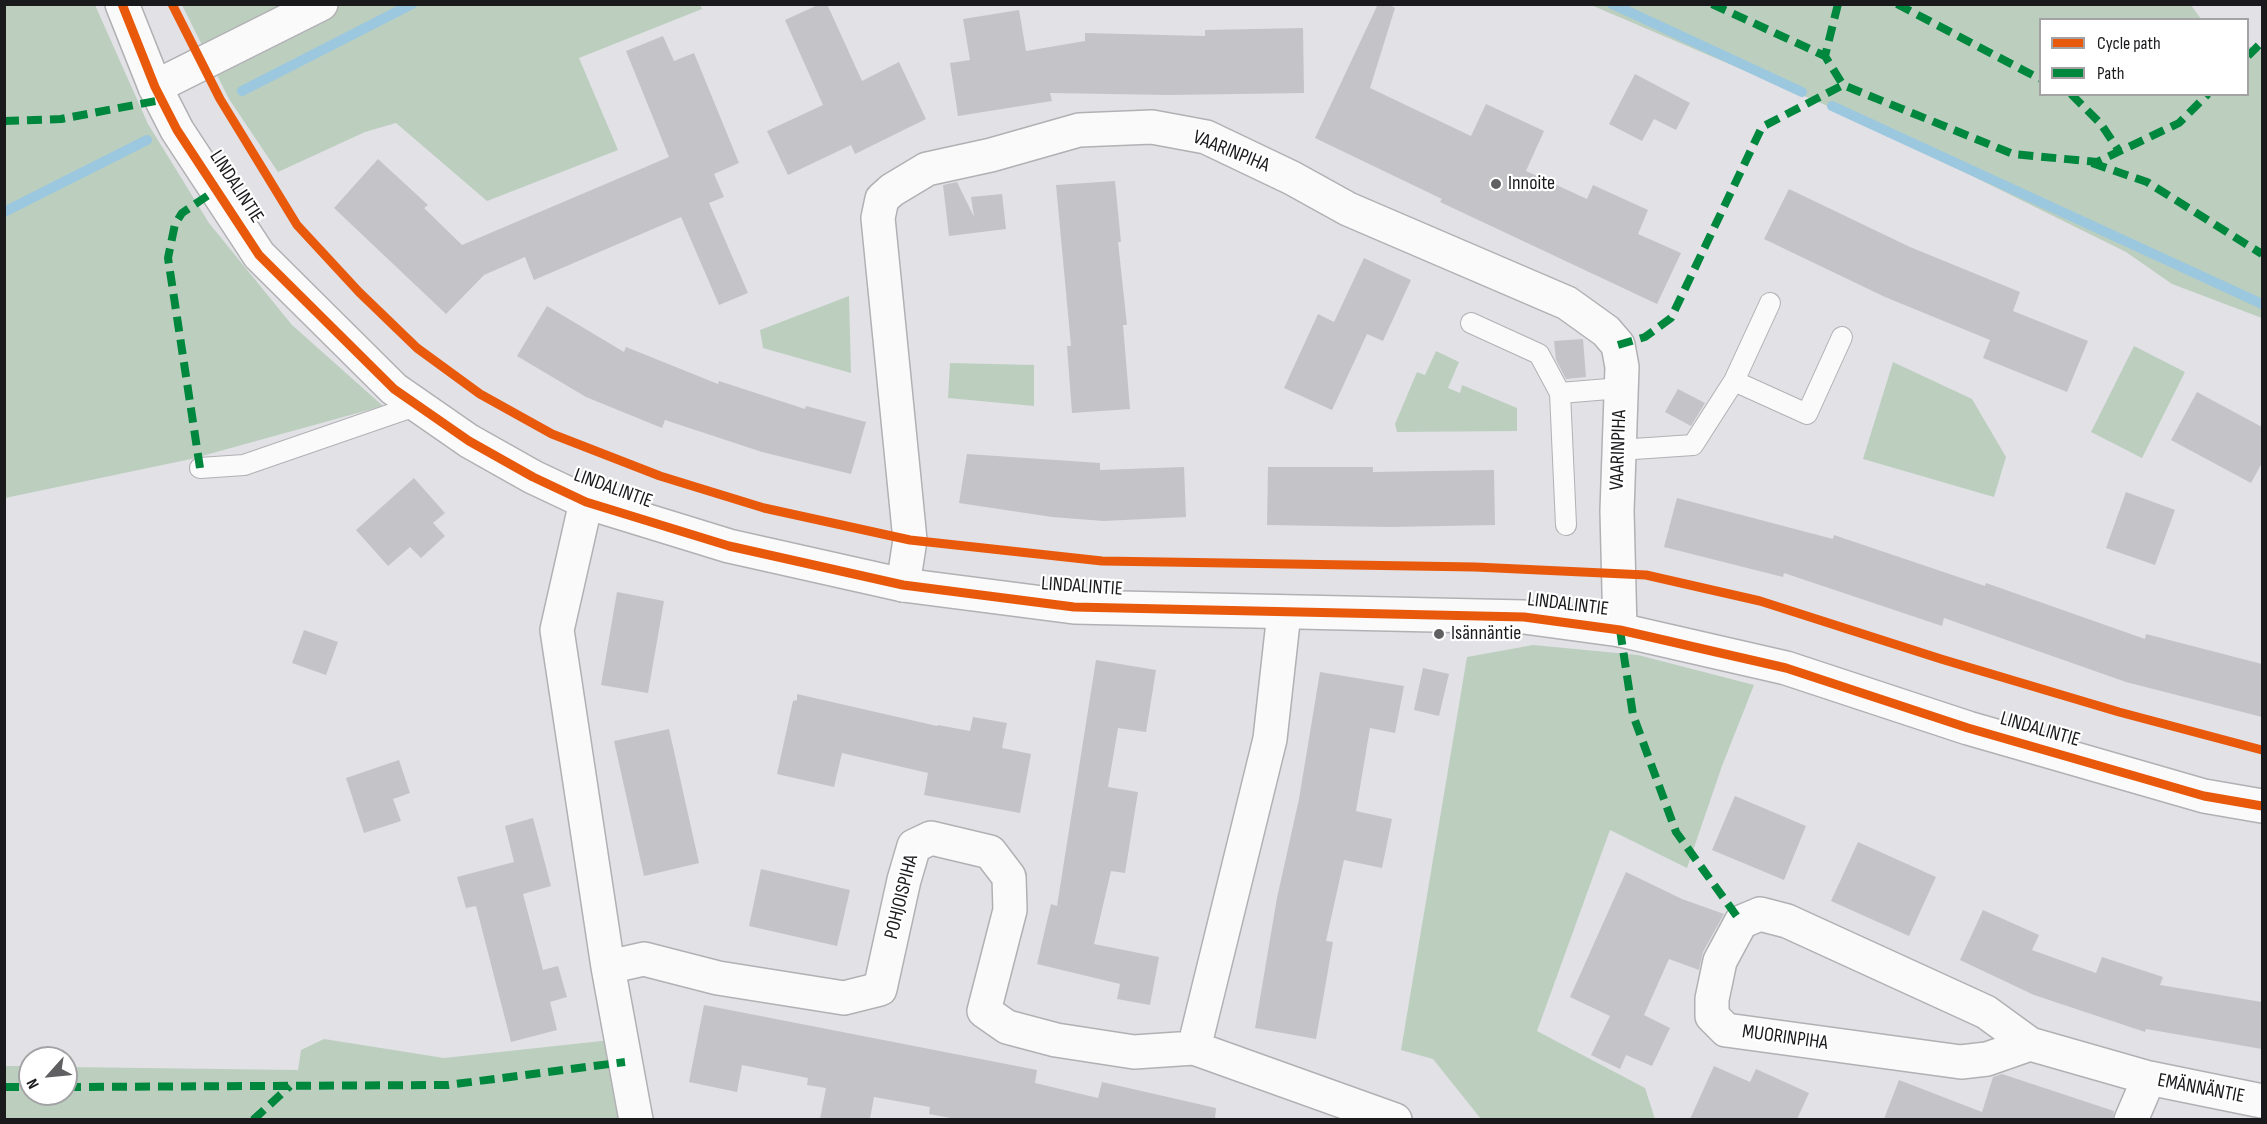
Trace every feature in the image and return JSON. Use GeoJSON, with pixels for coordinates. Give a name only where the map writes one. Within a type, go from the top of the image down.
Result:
{"type":"FeatureCollection","features":[{"type":"Feature","properties":{"kind":"street","name":"LINDALINTIE"},"geometry":{"type":"LineString","coordinates":[[122,4],[154,87],[177,130],[259,255],[393,389],[470,441],[533,477],[586,502],[729,546],[903,585],[1074,607],[1524,617],[1620,630],[1786,668],[1979,732],[2204,796],[2262,806]]}},
{"type":"Feature","properties":{"kind":"street"},"geometry":{"type":"LineString","coordinates":[[154,87],[321,4]]}},
{"type":"Feature","properties":{"kind":"street","name":"VAARINPIHA"},"geometry":{"type":"LineString","coordinates":[[903,585],[910,540],[878,218],[882,199],[892,190],[927,169],[991,155],[1079,130],[1152,127],[1206,137],[1292,178],[1348,209],[1567,303],[1606,331],[1618,345],[1622,367],[1617,511],[1620,630]]}},
{"type":"Feature","properties":{"kind":"street"},"geometry":{"type":"LineString","coordinates":[[586,502],[557,630],[608,967],[636,1119]]}},
{"type":"Feature","properties":{"kind":"street"},"geometry":{"type":"LineString","coordinates":[[1284,613],[1270,739],[1194,1048],[1395,1119]]}},
{"type":"Feature","properties":{"kind":"street","name":"POHJOISPIHA"},"geometry":{"type":"LineString","coordinates":[[608,967],[644,959],[718,978],[844,998],[880,989],[904,880],[914,846],[931,838],[990,852],[1009,877],[1010,910],[984,1011],[1007,1027],[1056,1040],[1134,1052],[1194,1048]]}},
{"type":"Feature","properties":{"kind":"street","name":"MUORINPIHA"},"geometry":{"type":"LineString","coordinates":[[2030,1044],[1987,1059],[1961,1062],[1726,1030],[1712,1017],[1712,999],[1720,961],[1742,922],[1760,914],[1787,921],[1986,1012],[2030,1044],[2148,1078]]}},
{"type":"Feature","properties":{"kind":"street","name":"EMÄNNÄNTIE"},"geometry":{"type":"LineString","coordinates":[[2131,1119],[2148,1078],[2262,1101]]}},
{"type":"Feature","properties":{"kind":"lane"},"geometry":{"type":"LineString","coordinates":[[1619,450],[1693,445],[1734,381],[1770,303]]}},
{"type":"Feature","properties":{"kind":"lane"},"geometry":{"type":"LineString","coordinates":[[1471,323],[1539,354],[1560,393],[1566,525]]}},
{"type":"Feature","properties":{"kind":"lane"},"geometry":{"type":"LineString","coordinates":[[1734,381],[1807,414],[1842,338]]}},
{"type":"Feature","properties":{"kind":"lane"},"geometry":{"type":"LineString","coordinates":[[1560,393],[1621,388]]}},
{"type":"Feature","properties":{"kind":"lane"},"geometry":{"type":"LineString","coordinates":[[200,468],[244,465],[417,405]]}},
{"type":"Feature","properties":{"kind":"green space"},"geometry":{"type":"Polygon","coordinates":[[[5,4],[95,5],[148,124],[209,223],[292,325],[383,406],[191,459],[5,498],[5,4]]]}},
{"type":"Feature","properties":{"kind":"green space"},"geometry":{"type":"Polygon","coordinates":[[[700,4],[702,9],[579,58],[618,150],[487,201],[396,123],[365,132],[278,172],[229,99],[182,5],[700,4]]]}},
{"type":"Feature","properties":{"kind":"green space"},"geometry":{"type":"Polygon","coordinates":[[[1591,5],[2191,5],[2200,18],[2039,18],[2039,96],[2249,96],[2249,46],[2262,51],[2262,318],[2172,284],[2126,252],[1851,116],[1591,5]]]}},
{"type":"Feature","properties":{"kind":"green space"},"geometry":{"type":"Polygon","coordinates":[[[849,296],[851,373],[763,348],[760,330],[849,296]]]}},
{"type":"Feature","properties":{"kind":"green space"},"geometry":{"type":"Polygon","coordinates":[[[2134,346],[2185,372],[2142,458],[2091,432],[2134,346]]]}},
{"type":"Feature","properties":{"kind":"green space"},"geometry":{"type":"Polygon","coordinates":[[[1436,351],[1459,362],[1448,388],[1460,393],[1462,385],[1517,408],[1517,431],[1397,432],[1395,424],[1417,372],[1425,375],[1436,351]]]}},
{"type":"Feature","properties":{"kind":"green space"},"geometry":{"type":"Polygon","coordinates":[[[1893,362],[1972,399],[2006,457],[1994,497],[1863,459],[1893,362]]]}},
{"type":"Feature","properties":{"kind":"green space"},"geometry":{"type":"Polygon","coordinates":[[[950,363],[1034,365],[1034,406],[948,398],[950,363]]]}},
{"type":"Feature","properties":{"kind":"green space"},"geometry":{"type":"Polygon","coordinates":[[[1533,645],[1638,655],[1754,685],[1722,766],[1687,868],[1610,830],[1537,1031],[1645,1088],[1655,1119],[1481,1119],[1433,1059],[1401,1050],[1467,657],[1533,645]]]}},
{"type":"Feature","properties":{"kind":"green space"},"geometry":{"type":"Polygon","coordinates":[[[324,1039],[444,1058],[611,1040],[626,1120],[5,1120],[5,1066],[18,1066],[18,1106],[78,1106],[78,1067],[298,1070],[301,1050],[324,1039]]]}},
{"type":"Feature","properties":{"kind":"building"},"geometry":{"type":"Polygon","coordinates":[[[820,4],[827,4],[862,81],[899,62],[926,119],[855,154],[851,145],[788,175],[767,131],[823,105],[785,20],[820,4]]]}},
{"type":"Feature","properties":{"kind":"building"},"geometry":{"type":"Polygon","coordinates":[[[1378,4],[1387,4],[1395,8],[1370,88],[1471,136],[1486,104],[1544,131],[1526,171],[1587,199],[1593,185],[1648,210],[1638,234],[1681,253],[1657,304],[1440,202],[1442,199],[1315,138],[1378,4]]]}},
{"type":"Feature","properties":{"kind":"building"},"geometry":{"type":"Polygon","coordinates":[[[1019,10],[1026,51],[1085,41],[1085,33],[1205,36],[1205,30],[1303,28],[1304,93],[1170,95],[1050,93],[1052,101],[958,116],[950,63],[970,60],[963,19],[1019,10]]]}},
{"type":"Feature","properties":{"kind":"building"},"geometry":{"type":"Polygon","coordinates":[[[663,36],[674,61],[694,53],[739,163],[714,174],[724,197],[709,203],[748,293],[719,305],[681,217],[534,280],[525,257],[484,275],[446,314],[334,208],[378,159],[428,205],[424,208],[462,245],[669,157],[626,51],[663,36]]]}},
{"type":"Feature","properties":{"kind":"building"},"geometry":{"type":"Polygon","coordinates":[[[1635,74],[1690,103],[1676,130],[1654,119],[1642,141],[1609,124],[1635,74]]]}},
{"type":"Feature","properties":{"kind":"building"},"geometry":{"type":"Polygon","coordinates":[[[1115,181],[1121,242],[1118,242],[1127,325],[1123,325],[1130,409],[1072,413],[1067,346],[1071,346],[1056,185],[1115,181]]]}},
{"type":"Feature","properties":{"kind":"building"},"geometry":{"type":"Polygon","coordinates":[[[957,182],[974,217],[971,197],[1002,194],[1006,229],[949,236],[943,185],[957,182]]]}},
{"type":"Feature","properties":{"kind":"building"},"geometry":{"type":"Polygon","coordinates":[[[1789,189],[1910,247],[2020,292],[2013,311],[2088,341],[2067,392],[1983,358],[1990,340],[1885,297],[1764,239],[1789,189]]]}},
{"type":"Feature","properties":{"kind":"building"},"geometry":{"type":"Polygon","coordinates":[[[1364,258],[1411,280],[1383,341],[1367,334],[1332,410],[1284,388],[1318,314],[1334,322],[1364,258]]]}},
{"type":"Feature","properties":{"kind":"building"},"geometry":{"type":"Polygon","coordinates":[[[547,306],[624,352],[626,347],[718,384],[719,381],[805,409],[806,406],[866,422],[851,474],[762,452],[665,420],[662,428],[586,397],[517,356],[547,306]]]}},
{"type":"Feature","properties":{"kind":"building"},"geometry":{"type":"Polygon","coordinates":[[[1583,339],[1586,377],[1566,379],[1556,360],[1554,341],[1583,339]]]}},
{"type":"Feature","properties":{"kind":"building"},"geometry":{"type":"Polygon","coordinates":[[[1678,389],[1705,403],[1691,426],[1665,412],[1678,389]]]}},
{"type":"Feature","properties":{"kind":"building"},"geometry":{"type":"Polygon","coordinates":[[[2197,392],[2262,427],[2262,463],[2251,483],[2171,440],[2197,392]]]}},
{"type":"Feature","properties":{"kind":"building"},"geometry":{"type":"Polygon","coordinates":[[[967,454],[1100,463],[1100,470],[1184,467],[1186,517],[1104,521],[1052,517],[959,503],[967,454]]]}},
{"type":"Feature","properties":{"kind":"building"},"geometry":{"type":"Polygon","coordinates":[[[1268,467],[1373,467],[1373,472],[1494,470],[1495,525],[1389,527],[1267,525],[1268,467]]]}},
{"type":"Feature","properties":{"kind":"building"},"geometry":{"type":"Polygon","coordinates":[[[414,478],[445,513],[433,523],[445,536],[421,558],[410,547],[388,566],[356,530],[414,478]]]}},
{"type":"Feature","properties":{"kind":"building"},"geometry":{"type":"Polygon","coordinates":[[[2126,492],[2175,510],[2155,565],[2106,548],[2126,492]]]}},
{"type":"Feature","properties":{"kind":"building"},"geometry":{"type":"Polygon","coordinates":[[[1677,498],[1833,539],[1834,535],[1985,586],[1986,583],[2145,639],[2146,634],[2262,664],[2262,717],[2126,682],[1944,618],[1942,626],[1784,573],[1783,577],[1664,547],[1677,498]]]}},
{"type":"Feature","properties":{"kind":"building"},"geometry":{"type":"Polygon","coordinates":[[[617,592],[664,601],[648,693],[601,685],[617,592]]]}},
{"type":"Feature","properties":{"kind":"building"},"geometry":{"type":"Polygon","coordinates":[[[304,630],[338,642],[326,675],[292,663],[304,630]]]}},
{"type":"Feature","properties":{"kind":"building"},"geometry":{"type":"Polygon","coordinates":[[[1096,660],[1156,670],[1146,732],[1118,728],[1108,787],[1138,792],[1125,873],[1111,871],[1094,944],[1159,957],[1150,1005],[1117,999],[1120,984],[1037,964],[1051,904],[1057,906],[1096,660]]]}},
{"type":"Feature","properties":{"kind":"building"},"geometry":{"type":"Polygon","coordinates":[[[1423,668],[1449,674],[1439,716],[1414,710],[1423,668]]]}},
{"type":"Feature","properties":{"kind":"building"},"geometry":{"type":"Polygon","coordinates":[[[1320,672],[1404,686],[1395,733],[1370,728],[1356,811],[1392,819],[1382,868],[1344,860],[1326,941],[1333,942],[1316,1039],[1255,1028],[1277,898],[1299,799],[1320,672]]]}},
{"type":"Feature","properties":{"kind":"building"},"geometry":{"type":"Polygon","coordinates":[[[797,694],[937,726],[970,731],[973,717],[1007,723],[1002,748],[1031,754],[1020,813],[924,795],[928,773],[842,753],[834,787],[777,774],[793,701],[797,700],[797,694]]]}},
{"type":"Feature","properties":{"kind":"building"},"geometry":{"type":"Polygon","coordinates":[[[669,729],[699,863],[644,876],[614,741],[669,729]]]}},
{"type":"Feature","properties":{"kind":"building"},"geometry":{"type":"Polygon","coordinates":[[[399,760],[410,793],[393,799],[401,821],[364,833],[346,778],[399,760]]]}},
{"type":"Feature","properties":{"kind":"building"},"geometry":{"type":"Polygon","coordinates":[[[1735,796],[1806,826],[1784,880],[1712,850],[1735,796]]]}},
{"type":"Feature","properties":{"kind":"building"},"geometry":{"type":"Polygon","coordinates":[[[533,818],[551,886],[523,894],[543,970],[558,966],[567,997],[550,1002],[557,1030],[511,1042],[476,906],[466,908],[457,877],[514,862],[505,826],[533,818]]]}},
{"type":"Feature","properties":{"kind":"building"},"geometry":{"type":"Polygon","coordinates":[[[1858,842],[1936,877],[1909,936],[1831,901],[1858,842]]]}},
{"type":"Feature","properties":{"kind":"building"},"geometry":{"type":"Polygon","coordinates":[[[761,869],[850,890],[837,946],[749,926],[761,869]]]}},
{"type":"Feature","properties":{"kind":"building"},"geometry":{"type":"Polygon","coordinates":[[[1626,872],[1682,899],[1724,914],[1703,952],[1699,970],[1669,959],[1644,1015],[1670,1028],[1652,1066],[1626,1055],[1620,1069],[1591,1055],[1610,1016],[1570,997],[1626,872]]]}},
{"type":"Feature","properties":{"kind":"building"},"geometry":{"type":"Polygon","coordinates":[[[1983,910],[2039,935],[2032,950],[2096,973],[2102,957],[2163,977],[2160,985],[2262,1002],[2262,1049],[2146,1029],[2145,1032],[2034,995],[1960,960],[1983,910]]]}},
{"type":"Feature","properties":{"kind":"building"},"geometry":{"type":"Polygon","coordinates":[[[704,1005],[1037,1070],[1035,1083],[1098,1098],[1102,1082],[1216,1108],[1215,1119],[956,1119],[929,1114],[930,1107],[874,1097],[870,1119],[820,1119],[826,1088],[807,1085],[808,1078],[742,1065],[737,1092],[689,1082],[704,1005]]]}},
{"type":"Feature","properties":{"kind":"building"},"geometry":{"type":"Polygon","coordinates":[[[1714,1066],[1750,1082],[1756,1069],[1809,1093],[1797,1119],[1690,1119],[1714,1066]]]}},
{"type":"Feature","properties":{"kind":"building"},"geometry":{"type":"Polygon","coordinates":[[[2002,1074],[2114,1111],[2113,1119],[1884,1119],[1899,1080],[1982,1112],[1993,1077],[2002,1074]]]}},
{"type":"Feature","properties":{"kind":"waterway"},"geometry":{"type":"LineString","coordinates":[[242,91],[412,4]]}},
{"type":"Feature","properties":{"kind":"waterway"},"geometry":{"type":"LineString","coordinates":[[1612,4],[1802,92]]}},
{"type":"Feature","properties":{"kind":"waterway"},"geometry":{"type":"LineString","coordinates":[[1832,106],[2262,304]]}},
{"type":"Feature","properties":{"kind":"waterway"},"geometry":{"type":"LineString","coordinates":[[4,212],[147,140]]}},
{"type":"Feature","properties":{"kind":"marked path"},"geometry":{"type":"LineString","coordinates":[[1712,4],[1825,56]]}},
{"type":"Feature","properties":{"kind":"marked path"},"geometry":{"type":"LineString","coordinates":[[1838,4],[1825,56],[1843,85]]}},
{"type":"Feature","properties":{"kind":"marked path"},"geometry":{"type":"LineString","coordinates":[[1897,4],[2039,78]]}},
{"type":"Feature","properties":{"kind":"marked path"},"geometry":{"type":"LineString","coordinates":[[2249,55],[2262,42]]}},
{"type":"Feature","properties":{"kind":"marked path"},"geometry":{"type":"LineString","coordinates":[[1618,345],[1645,337],[1671,318],[1762,127],[1843,85],[2013,154],[2097,162],[2179,123],[2206,96]]}},
{"type":"Feature","properties":{"kind":"marked path"},"geometry":{"type":"LineString","coordinates":[[2073,96],[2101,124],[2119,151]]}},
{"type":"Feature","properties":{"kind":"marked path"},"geometry":{"type":"LineString","coordinates":[[4,121],[61,119],[161,100]]}},
{"type":"Feature","properties":{"kind":"marked path"},"geometry":{"type":"LineString","coordinates":[[2092,163],[2147,182],[2262,254]]}},
{"type":"Feature","properties":{"kind":"marked path"},"geometry":{"type":"LineString","coordinates":[[200,468],[168,258],[175,224],[182,213],[216,190]]}},
{"type":"Feature","properties":{"kind":"marked path"},"geometry":{"type":"LineString","coordinates":[[1620,630],[1633,715],[1676,832],[1741,922]]}},
{"type":"Feature","properties":{"kind":"marked path"},"geometry":{"type":"LineString","coordinates":[[78,1087],[448,1085],[625,1062]]}},
{"type":"Feature","properties":{"kind":"marked path"},"geometry":{"type":"LineString","coordinates":[[253,1120],[290,1086]]}},
{"type":"Feature","properties":{"kind":"marked path"},"geometry":{"type":"LineString","coordinates":[[4,1087],[18,1087]]}},
{"type":"Feature","properties":{"kind":"cycle path"},"geometry":{"type":"LineString","coordinates":[[122,4],[155,87],[177,130],[259,255],[394,389],[469,441],[533,477],[586,502],[729,546],[903,585],[1074,607],[1524,617],[1620,630],[1786,668],[1968,728],[2204,796],[2262,806]]}},
{"type":"Feature","properties":{"kind":"cycle path"},"geometry":{"type":"LineString","coordinates":[[172,4],[220,99],[297,225],[359,292],[417,348],[480,394],[552,434],[660,476],[764,508],[910,540],[1102,561],[1475,567],[1646,575],[1760,601],[1941,659],[2119,712],[2262,750]]}},
{"type":"Feature","properties":{"kind":"place","name":"Innoite"},"geometry":{"type":"Point","coordinates":[1496,184]}},
{"type":"Feature","properties":{"kind":"place","name":"Isännäntie"},"geometry":{"type":"Point","coordinates":[1439,634]}}]}
